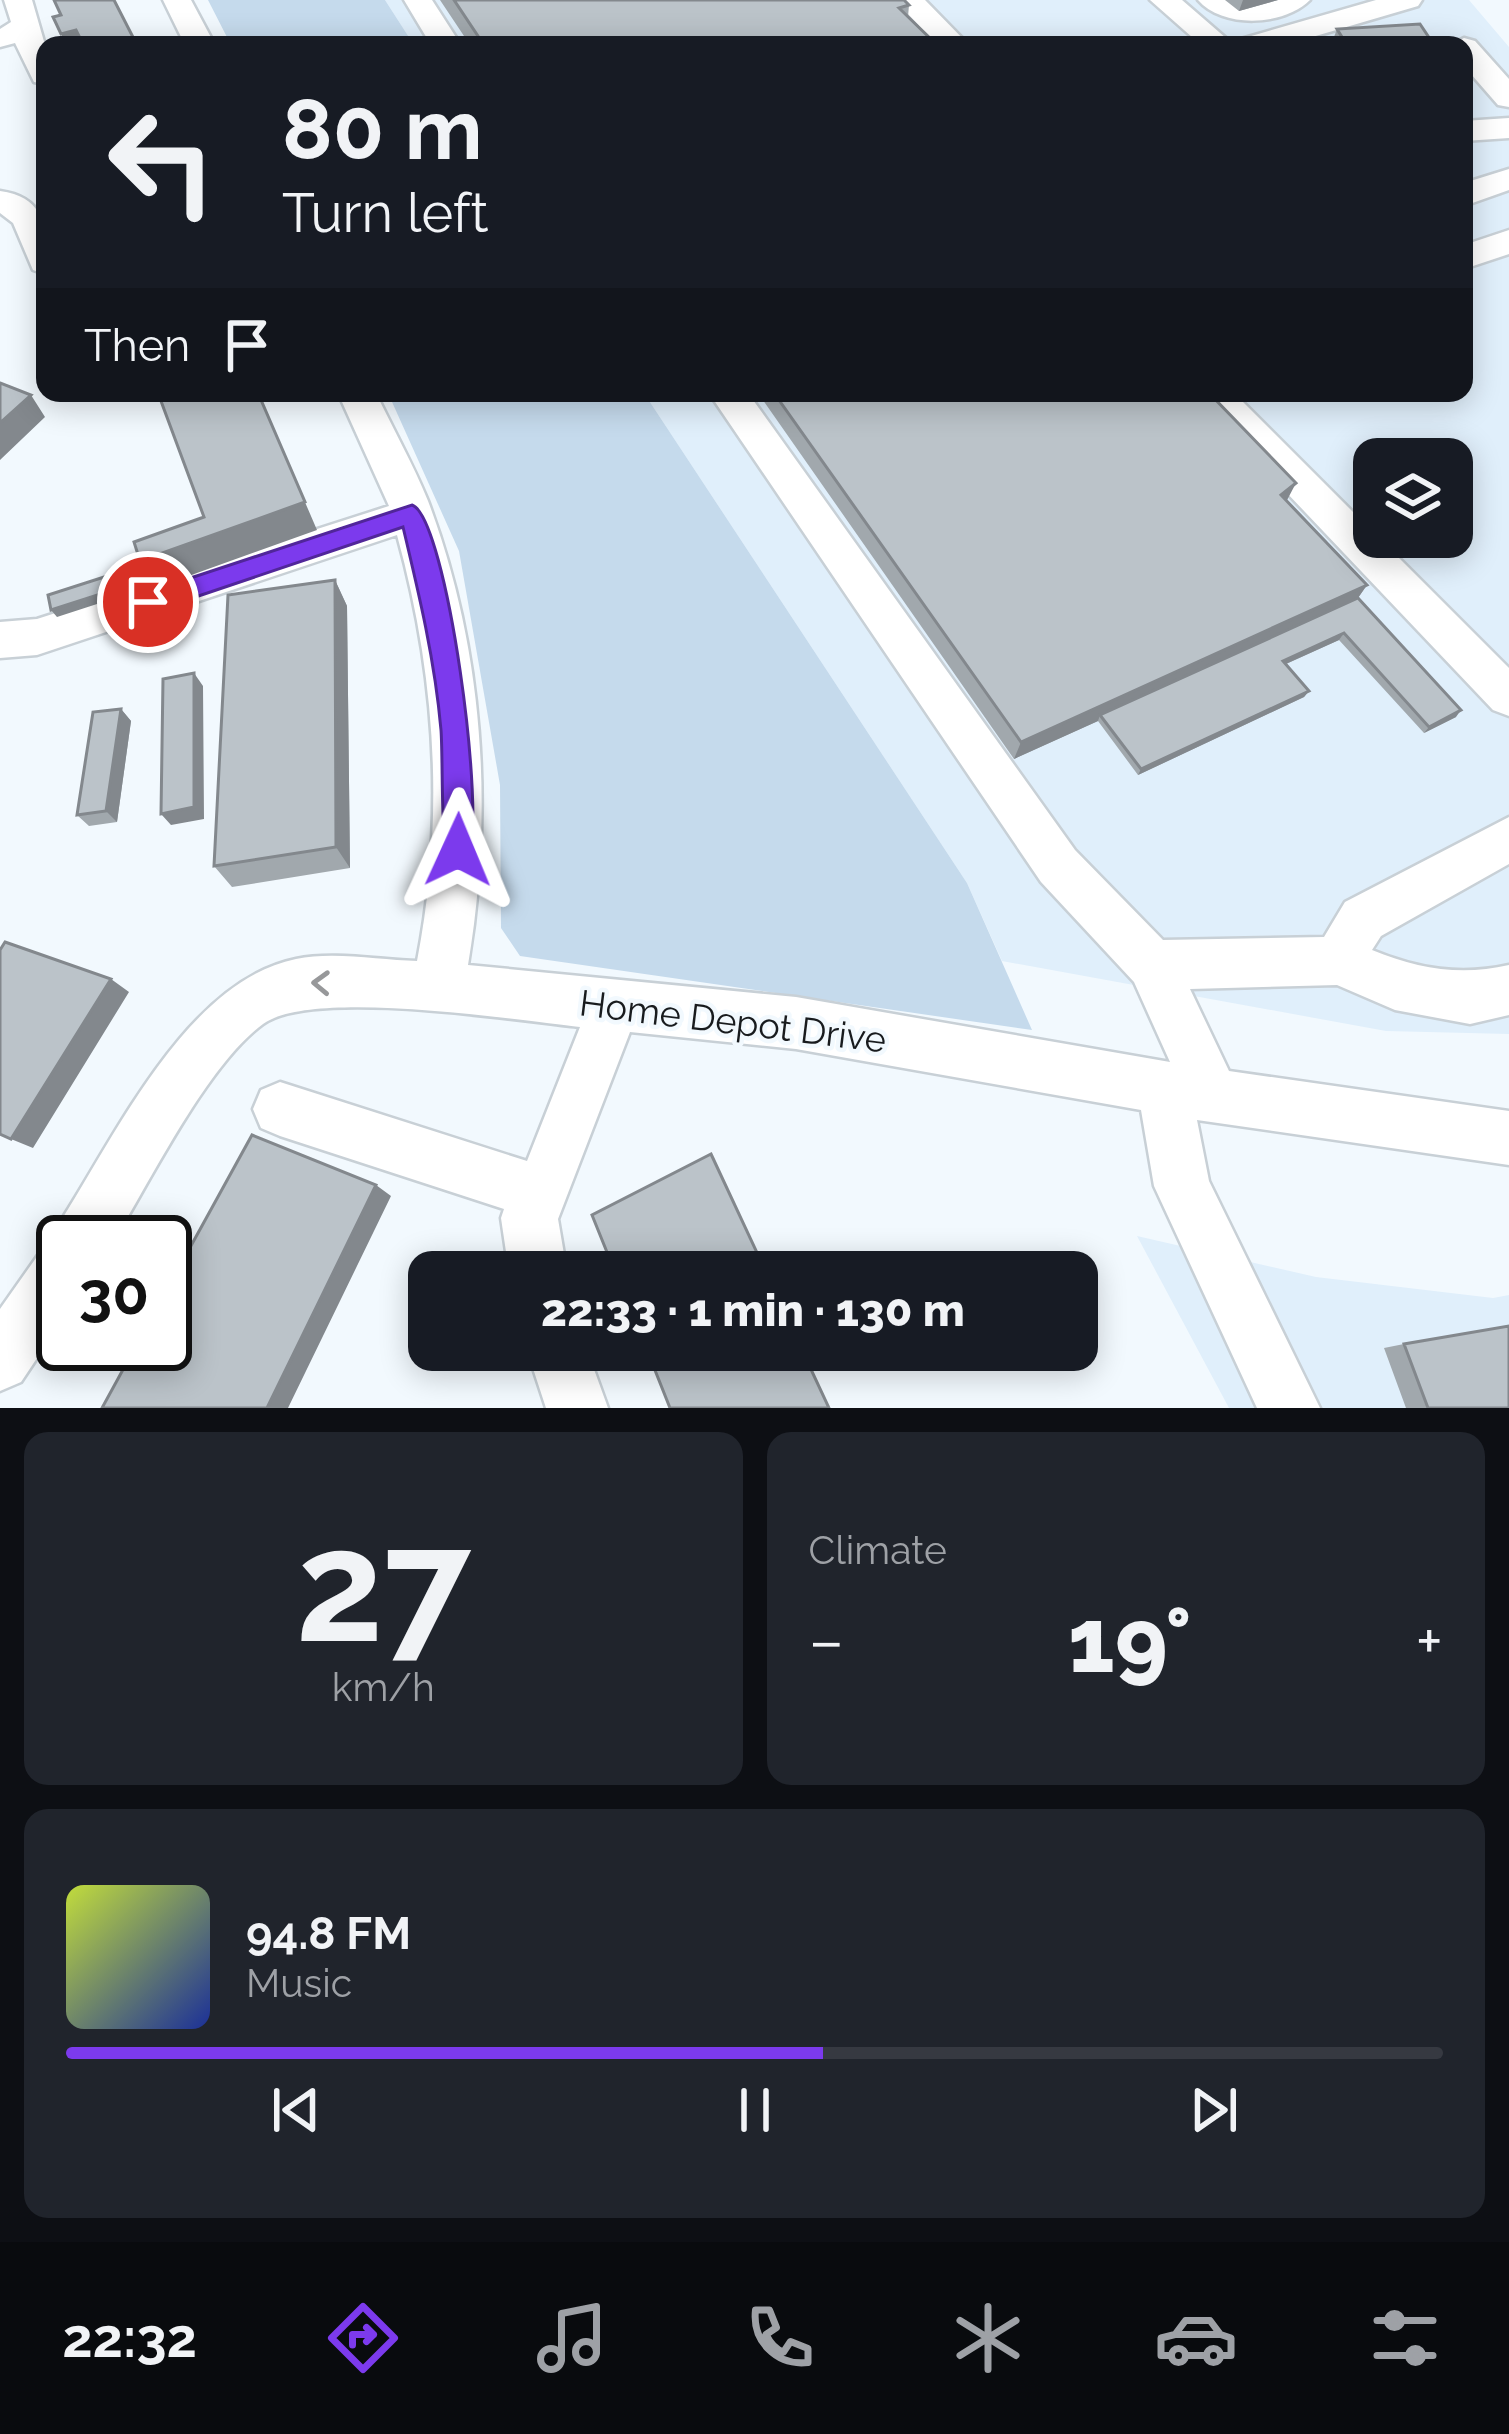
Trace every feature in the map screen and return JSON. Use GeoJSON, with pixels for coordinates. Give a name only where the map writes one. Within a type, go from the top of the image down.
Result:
{"type":"FeatureCollection","features":[{"type":"Feature","properties":{"kind":"street"},"geometry":{"type":"LineString","coordinates":[[18,0],[26,22],[12,34],[36,64]]}},
{"type":"Feature","properties":{"kind":"street"},"geometry":{"type":"LineString","coordinates":[[177,0],[195,36]]}},
{"type":"Feature","properties":{"kind":"street"},"geometry":{"type":"LineString","coordinates":[[418,0],[440,36]]}},
{"type":"Feature","properties":{"kind":"street"},"geometry":{"type":"LineString","coordinates":[[909,0],[945,36]]}},
{"type":"Feature","properties":{"kind":"street"},"geometry":{"type":"LineString","coordinates":[[1164,0],[1208,36]]}},
{"type":"Feature","properties":{"kind":"street"},"geometry":{"type":"LineString","coordinates":[[1212,0],[1230,12],[1244,14],[1296,0]]}},
{"type":"Feature","properties":{"kind":"street"},"geometry":{"type":"LineString","coordinates":[[1283,36],[1408,0]]}},
{"type":"Feature","properties":{"kind":"street"},"geometry":{"type":"LineString","coordinates":[[1473,57],[1509,98]]}},
{"type":"Feature","properties":{"kind":"street"},"geometry":{"type":"LineString","coordinates":[[1473,130],[1509,128]]}},
{"type":"Feature","properties":{"kind":"street"},"geometry":{"type":"LineString","coordinates":[[1473,192],[1509,179]]}},
{"type":"Feature","properties":{"kind":"street"},"geometry":{"type":"LineString","coordinates":[[0,202],[23,209],[36,240]]}},
{"type":"Feature","properties":{"kind":"street"},"geometry":{"type":"LineString","coordinates":[[1473,255],[1509,241]]}},
{"type":"Feature","properties":{"kind":"street"},"geometry":{"type":"LineString","coordinates":[[361,402],[412,514],[434,603],[454,724],[460,807],[455,893],[438,987]]}},
{"type":"Feature","properties":{"kind":"street"},"geometry":{"type":"LineString","coordinates":[[734,402],[1058,866],[1152,964],[1188,1092],[1182,1186],[1288,1408]]}},
{"type":"Feature","properties":{"kind":"street"},"geometry":{"type":"LineString","coordinates":[[1220,402],[1509,698]]}},
{"type":"Feature","properties":{"kind":"street"},"geometry":{"type":"LineString","coordinates":[[0,640],[37,638],[412,514]]}},
{"type":"Feature","properties":{"kind":"street"},"geometry":{"type":"LineString","coordinates":[[1338,961],[1363,920],[1509,839]]}},
{"type":"Feature","properties":{"kind":"street"},"geometry":{"type":"LineString","coordinates":[[1152,964],[1338,961],[1395,985],[1471,999],[1509,990]]}},
{"type":"Feature","properties":{"kind":"street","name":"Home Depot Drive"},"geometry":{"type":"LineString","coordinates":[[97,1215],[205,1045],[246,1005],[297,983],[438,987],[796,1023],[1188,1092],[1509,1138]]}},
{"type":"Feature","properties":{"kind":"street"},"geometry":{"type":"LineString","coordinates":[[534,1251],[529,1218],[614,1005]]}},
{"type":"Feature","properties":{"kind":"street"},"geometry":{"type":"LineString","coordinates":[[280,1109],[540,1193]]}},
{"type":"Feature","properties":{"kind":"street","name":"Home Depot Drive"},"geometry":{"type":"LineString","coordinates":[[0,1361],[36,1308]]}},
{"type":"Feature","properties":{"kind":"street"},"geometry":{"type":"LineString","coordinates":[[564,1371],[577,1408]]}},
{"type":"Feature","properties":{"kind":"shaded area"},"geometry":{"type":"Polygon","coordinates":[[[208,0],[385,0],[408,36],[226,36],[208,0]]]}},
{"type":"Feature","properties":{"kind":"shaded area"},"geometry":{"type":"Polygon","coordinates":[[[385,0],[1469,0],[1509,47],[1509,1034],[1386,1031],[1002,961],[967,883],[650,402],[1473,402],[1473,36],[408,36],[385,0]]]}},
{"type":"Feature","properties":{"kind":"shaded area"},"geometry":{"type":"Polygon","coordinates":[[[392,402],[650,402],[967,883],[1032,1030],[520,956],[501,928],[500,785],[459,551],[392,402]]]}},
{"type":"Feature","properties":{"kind":"shaded area"},"geometry":{"type":"Polygon","coordinates":[[[1137,1236],[1316,1277],[1493,1298],[1509,1295],[1509,1408],[1229,1408],[1137,1236]]]}},
{"type":"Feature","properties":{"kind":"building"},"geometry":{"type":"Polygon","coordinates":[[[54,0],[114,0],[132,36],[79,36],[76,30],[61,34],[53,17],[61,15],[54,0]]]}},
{"type":"Feature","properties":{"kind":"building"},"geometry":{"type":"Polygon","coordinates":[[[454,0],[904,0],[909,5],[899,8],[928,36],[478,36],[454,0]]]}},
{"type":"Feature","properties":{"kind":"building"},"geometry":{"type":"Polygon","coordinates":[[[1420,24],[1428,36],[1341,36],[1337,29],[1420,24]]]}},
{"type":"Feature","properties":{"kind":"building"},"geometry":{"type":"Polygon","coordinates":[[[0,383],[31,395],[0,423],[0,383]]]}},
{"type":"Feature","properties":{"kind":"building"},"geometry":{"type":"Polygon","coordinates":[[[161,402],[262,402],[305,502],[140,561],[134,542],[204,517],[161,402]]]}},
{"type":"Feature","properties":{"kind":"building"},"geometry":{"type":"Polygon","coordinates":[[[780,402],[1218,402],[1296,483],[1281,495],[1367,585],[1021,742],[780,402]]]}},
{"type":"Feature","properties":{"kind":"building"},"geometry":{"type":"Polygon","coordinates":[[[129,569],[132,584],[51,610],[48,595],[129,569]]]}},
{"type":"Feature","properties":{"kind":"building"},"geometry":{"type":"Polygon","coordinates":[[[335,580],[336,847],[214,866],[228,595],[335,580]]]}},
{"type":"Feature","properties":{"kind":"building"},"geometry":{"type":"Polygon","coordinates":[[[1358,598],[1461,710],[1429,727],[1344,633],[1283,661],[1309,691],[1141,769],[1100,715],[1358,598]]]}},
{"type":"Feature","properties":{"kind":"building"},"geometry":{"type":"Polygon","coordinates":[[[194,673],[194,807],[161,814],[163,679],[194,673]]]}},
{"type":"Feature","properties":{"kind":"building"},"geometry":{"type":"Polygon","coordinates":[[[121,709],[106,811],[77,815],[93,712],[121,709]]]}},
{"type":"Feature","properties":{"kind":"building"},"geometry":{"type":"Polygon","coordinates":[[[5,942],[111,979],[11,1139],[0,1134],[0,950],[5,942]]]}},
{"type":"Feature","properties":{"kind":"building"},"geometry":{"type":"Polygon","coordinates":[[[252,1135],[376,1185],[267,1408],[102,1408],[122,1371],[192,1371],[192,1244],[252,1135]]]}},
{"type":"Feature","properties":{"kind":"building"},"geometry":{"type":"Polygon","coordinates":[[[711,1154],[756,1251],[607,1251],[592,1215],[711,1154]]]}},
{"type":"Feature","properties":{"kind":"building"},"geometry":{"type":"Polygon","coordinates":[[[1509,1326],[1509,1408],[1428,1408],[1404,1344],[1509,1326]]]}},
{"type":"Feature","properties":{"kind":"building"},"geometry":{"type":"Polygon","coordinates":[[[655,1371],[812,1371],[829,1408],[670,1408],[655,1371]]]}},
{"type":"Feature","properties":{"kind":"route"},"geometry":{"type":"LineString","coordinates":[[148,602],[412,514],[434,603],[454,724],[458,850]]}}]}
